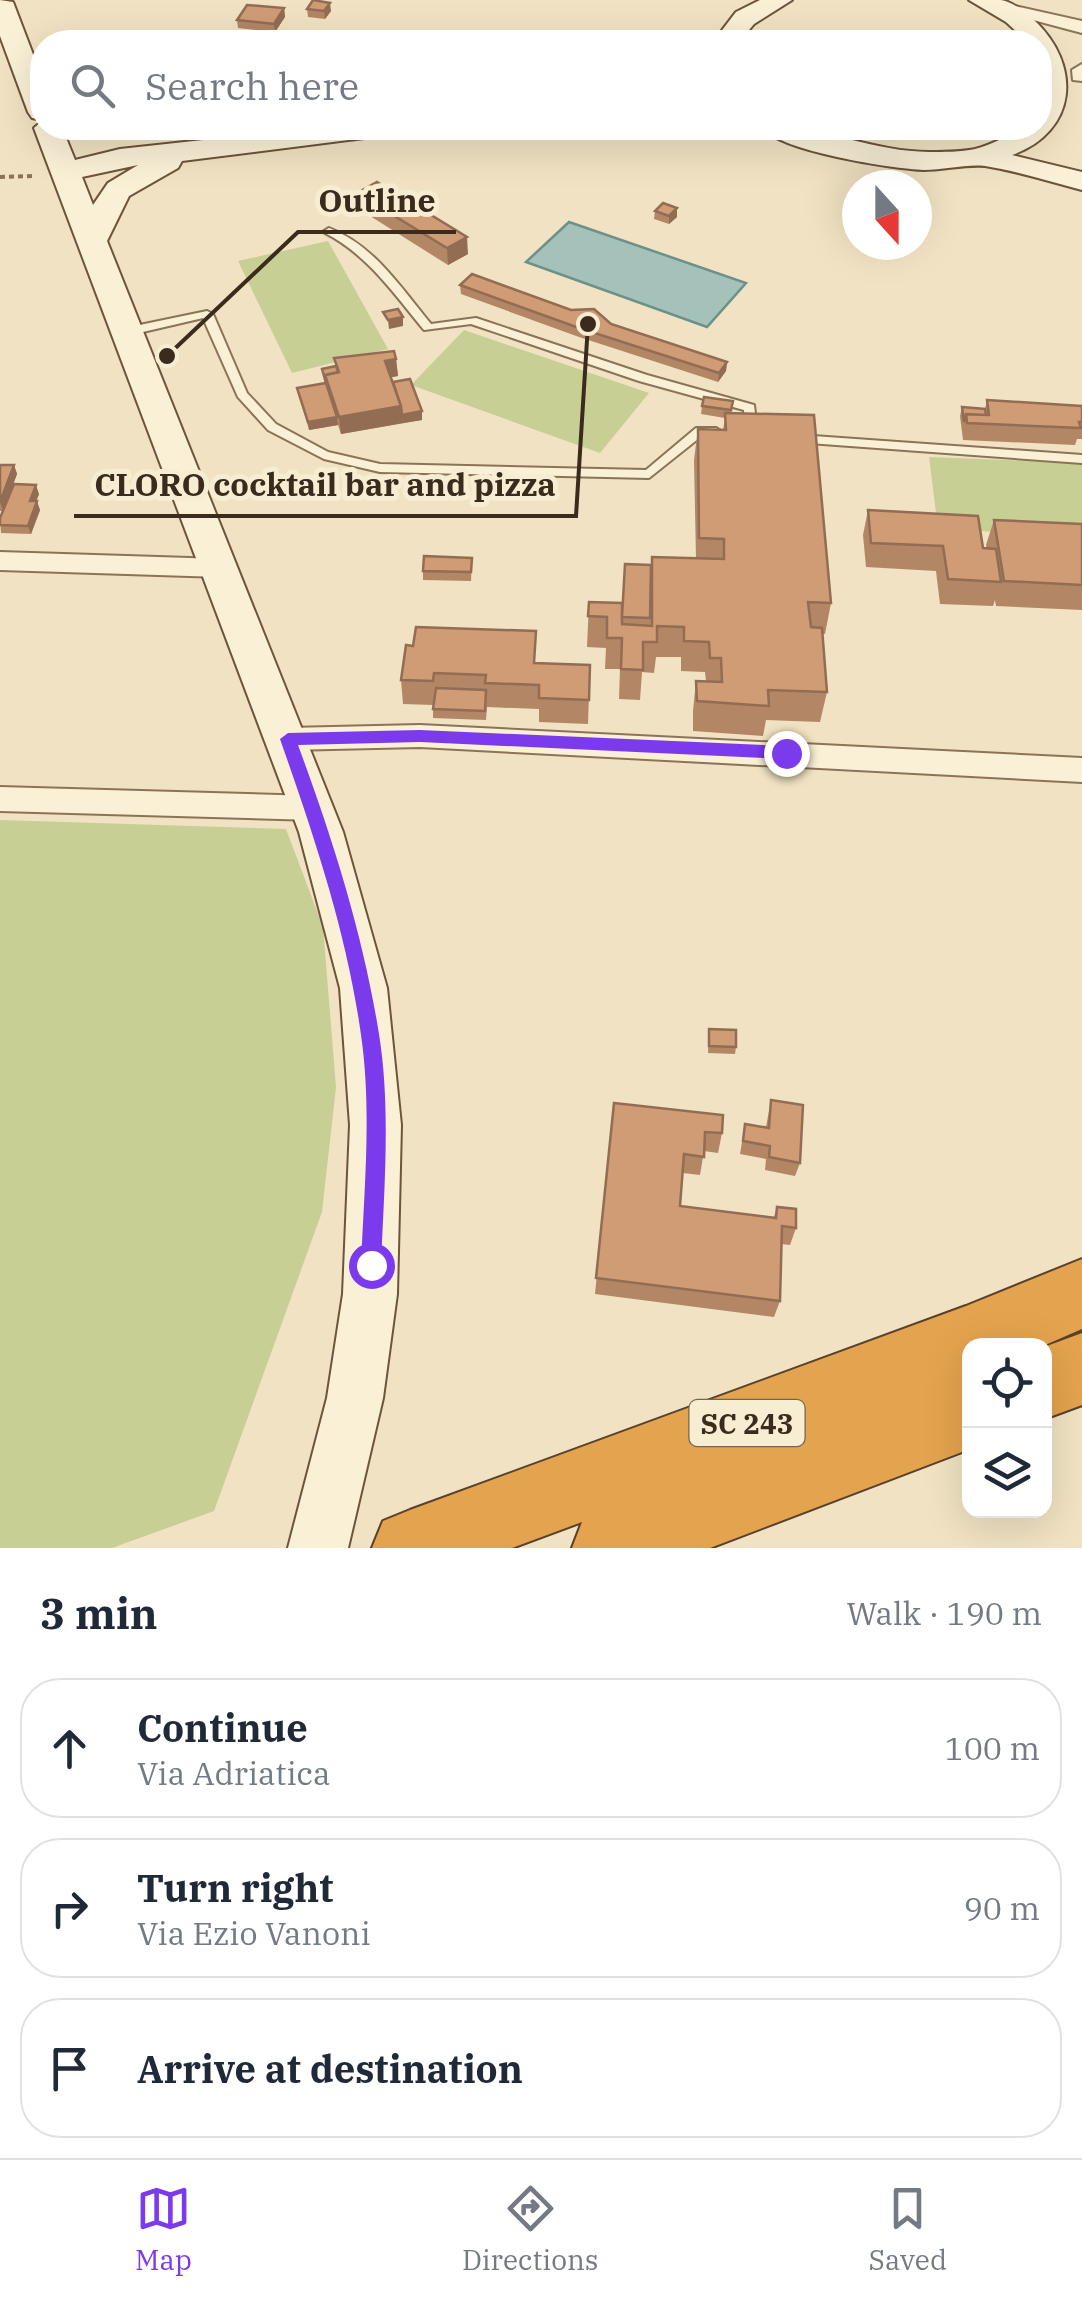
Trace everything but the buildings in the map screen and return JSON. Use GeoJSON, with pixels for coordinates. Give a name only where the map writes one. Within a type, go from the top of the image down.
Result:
{"type":"FeatureCollection","features":[{"type":"Feature","properties":{"kind":"highway","name":"SC 243"},"geometry":{"type":"LineString","coordinates":[[410,1548],[966,1342],[1082,1294]]}},
{"type":"Feature","properties":{"kind":"highway"},"geometry":{"type":"LineString","coordinates":[[1052,1380],[1082,1368]]}},
{"type":"Feature","properties":{"kind":"highway","name":"SC 243"},"geometry":{"type":"LineString","coordinates":[[610,1548],[962,1415]]}},
{"type":"Feature","properties":{"kind":"street"},"geometry":{"type":"LineString","coordinates":[[734,30],[744,18],[778,0]]}},
{"type":"Feature","properties":{"kind":"street"},"geometry":{"type":"LineString","coordinates":[[0,2],[30,81]]}},
{"type":"Feature","properties":{"kind":"street"},"geometry":{"type":"LineString","coordinates":[[988,2],[1082,27]]}},
{"type":"Feature","properties":{"kind":"street"},"geometry":{"type":"LineString","coordinates":[[988,2],[1043,30]]}},
{"type":"Feature","properties":{"kind":"street"},"geometry":{"type":"LineString","coordinates":[[1052,37],[1065,48],[1081,73],[1069,128],[1052,134]]}},
{"type":"Feature","properties":{"kind":"street"},"geometry":{"type":"LineString","coordinates":[[53,140],[313,808],[348,924],[371,1038],[375,1160],[372,1248],[359,1378],[318,1548]]}},
{"type":"Feature","properties":{"kind":"street"},"geometry":{"type":"LineString","coordinates":[[80,140],[139,162]]}},
{"type":"Feature","properties":{"kind":"street"},"geometry":{"type":"LineString","coordinates":[[66,174],[88,178],[139,162],[283,140]]}},
{"type":"Feature","properties":{"kind":"street"},"geometry":{"type":"LineString","coordinates":[[809,140],[875,158],[929,161],[980,157],[1036,140]]}},
{"type":"Feature","properties":{"kind":"street"},"geometry":{"type":"LineString","coordinates":[[980,157],[1082,181]]}},
{"type":"Feature","properties":{"kind":"street"},"geometry":{"type":"LineString","coordinates":[[93,239],[105,204],[139,162]]}},
{"type":"Feature","properties":{"kind":"street"},"geometry":{"type":"LineString","coordinates":[[0,561],[222,568]]}},
{"type":"Feature","properties":{"kind":"street"},"geometry":{"type":"LineString","coordinates":[[288,739],[420,736],[1082,770]]}},
{"type":"Feature","properties":{"kind":"street"},"geometry":{"type":"LineString","coordinates":[[0,799],[313,808]]}},
{"type":"Feature","properties":{"kind":"lane"},"geometry":{"type":"LineString","coordinates":[[329,231],[350,240],[366,254],[428,328],[472,320],[642,378],[750,408],[752,435]]}},
{"type":"Feature","properties":{"kind":"lane"},"geometry":{"type":"LineString","coordinates":[[130,332],[207,314],[242,394],[272,427],[324,455],[380,468],[649,474],[700,430],[768,436]]}},
{"type":"Feature","properties":{"kind":"lane"},"geometry":{"type":"LineString","coordinates":[[786,438],[1082,459]]}},
{"type":"Feature","properties":{"kind":"green space"},"geometry":{"type":"Polygon","coordinates":[[[328,241],[388,349],[292,373],[238,261],[328,241]]]}},
{"type":"Feature","properties":{"kind":"green space"},"geometry":{"type":"Polygon","coordinates":[[[464,330],[649,393],[600,453],[411,385],[464,330]]]}},
{"type":"Feature","properties":{"kind":"green space"},"geometry":{"type":"Polygon","coordinates":[[[929,457],[1082,463],[1082,536],[938,529],[929,457]]]}},
{"type":"Feature","properties":{"kind":"green space"},"geometry":{"type":"Polygon","coordinates":[[[0,820],[286,829],[323,927],[336,1087],[322,1212],[214,1511],[112,1548],[0,1548],[0,820]]]}},
{"type":"Feature","properties":{"kind":"water"},"geometry":{"type":"Polygon","coordinates":[[[569,222],[746,283],[707,327],[526,262],[569,222]]]}},
{"type":"Feature","properties":{"kind":"place","name":"CLORO cocktail bar and pizza"},"geometry":{"type":"Point","coordinates":[588,324]}},
{"type":"Feature","properties":{"kind":"place","name":"Outline"},"geometry":{"type":"Point","coordinates":[167,356]}},
{"type":"Feature","properties":{"kind":"route"},"geometry":{"type":"LineString","coordinates":[[371,1265],[375,1160],[371,1038],[348,924],[322,832],[288,739],[420,736],[786,753]]}}]}
